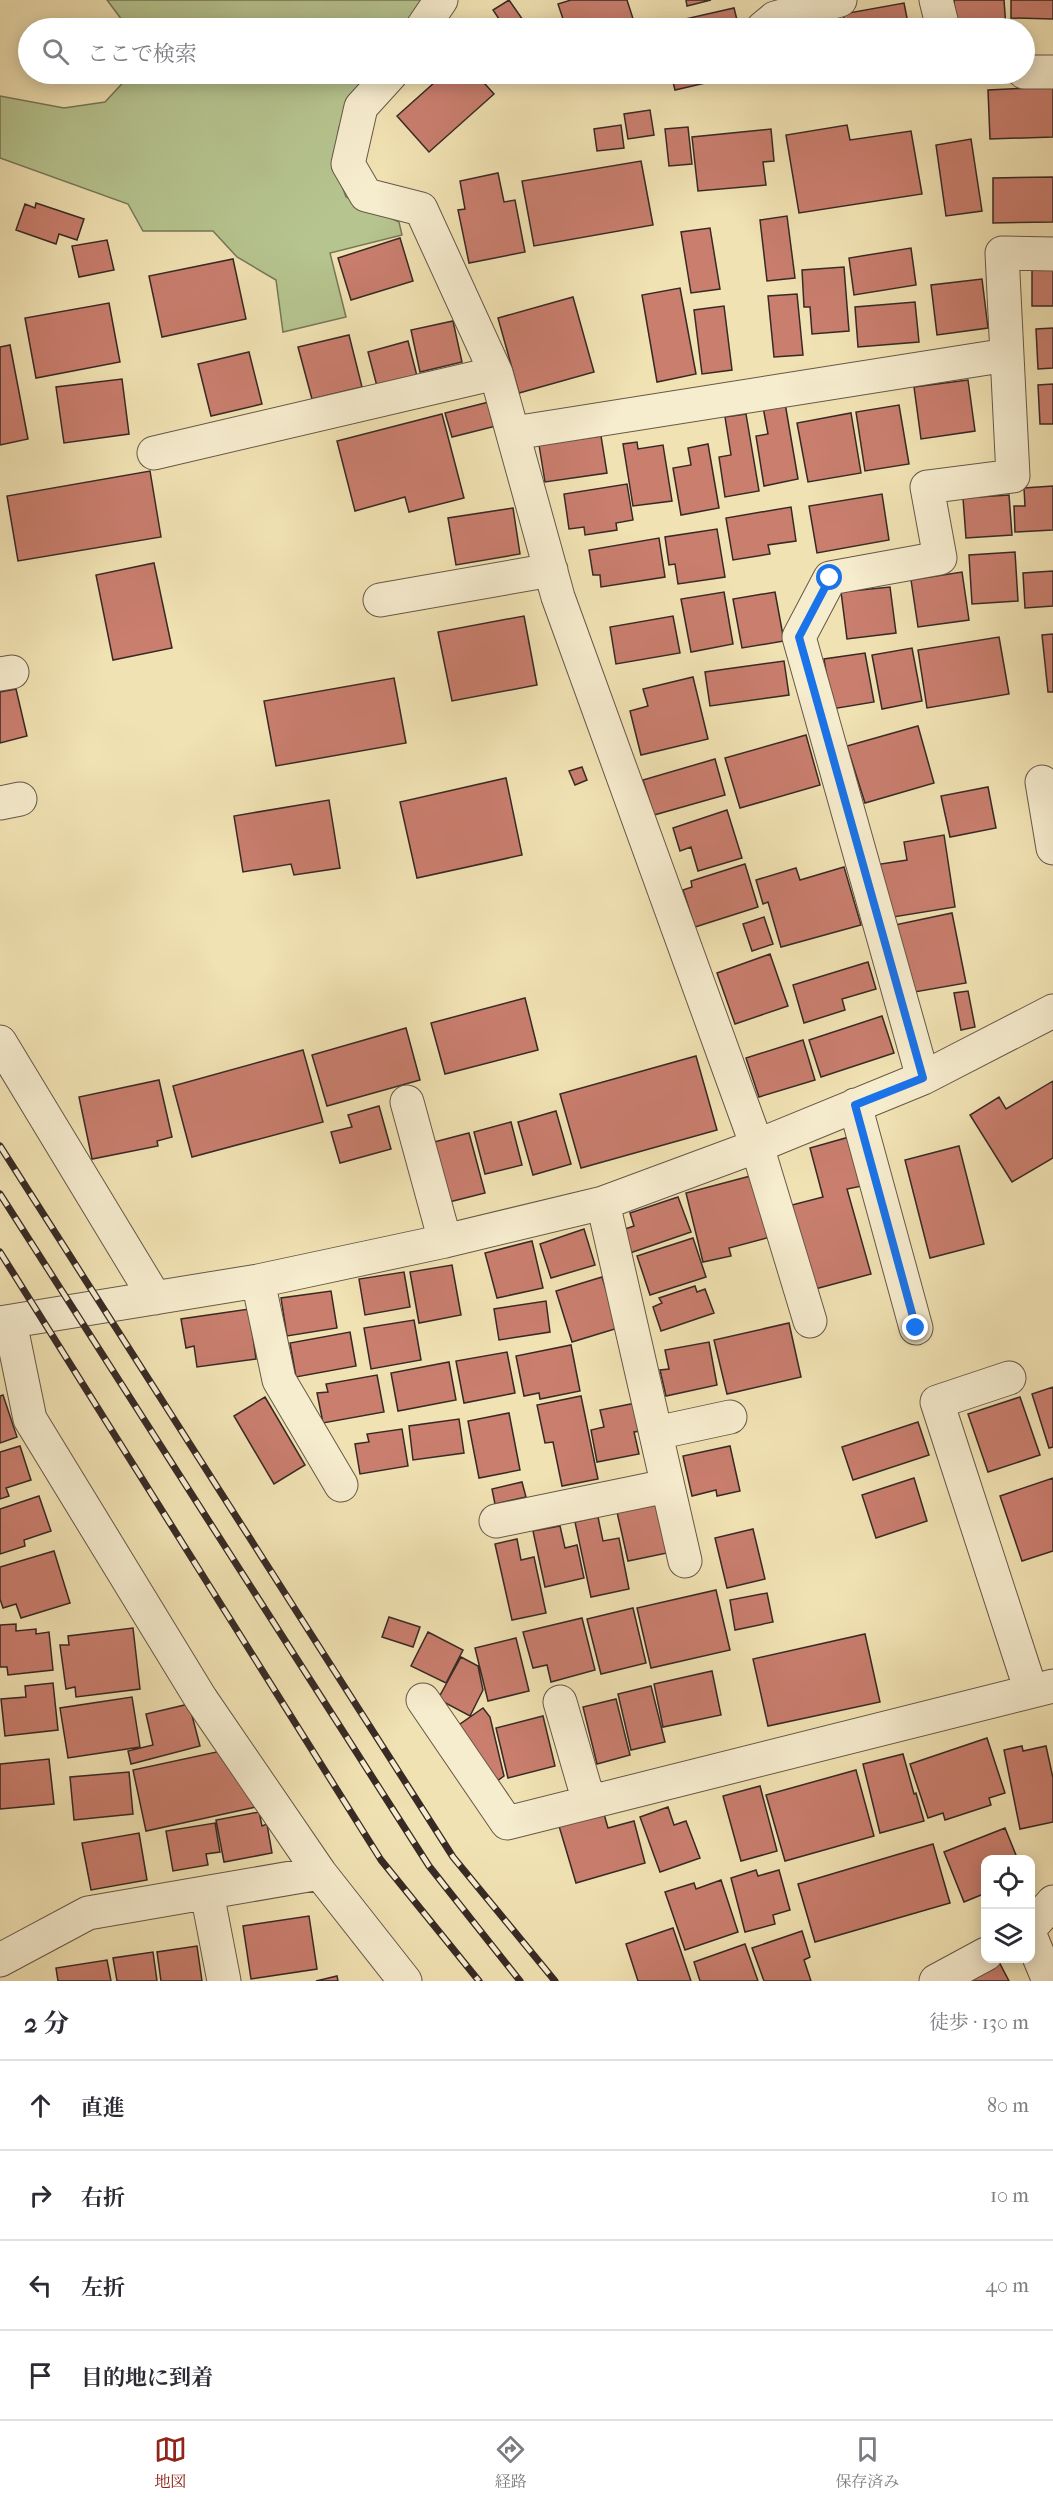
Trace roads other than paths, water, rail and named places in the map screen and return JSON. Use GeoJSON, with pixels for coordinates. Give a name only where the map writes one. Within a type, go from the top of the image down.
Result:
{"type":"FeatureCollection","features":[{"type":"Feature","properties":{"kind":"street"},"geometry":{"type":"LineString","coordinates":[[429,18],[441,0]]}},
{"type":"Feature","properties":{"kind":"street"},"geometry":{"type":"LineString","coordinates":[[775,18],[840,0]]}},
{"type":"Feature","properties":{"kind":"street"},"geometry":{"type":"LineString","coordinates":[[936,0],[941,18]]}},
{"type":"Feature","properties":{"kind":"street"},"geometry":{"type":"LineString","coordinates":[[1035,72],[1053,72]]}},
{"type":"Feature","properties":{"kind":"street"},"geometry":{"type":"LineString","coordinates":[[382,84],[361,107],[348,164],[366,195],[421,209],[496,373],[558,597],[757,1146],[810,1321]]}},
{"type":"Feature","properties":{"kind":"street"},"geometry":{"type":"LineString","coordinates":[[923,1078],[799,637],[830,578],[940,558],[927,487],[1013,476],[1002,253],[1053,254]]}},
{"type":"Feature","properties":{"kind":"street"},"geometry":{"type":"LineString","coordinates":[[514,433],[1007,355]]}},
{"type":"Feature","properties":{"kind":"street"},"geometry":{"type":"LineString","coordinates":[[154,453],[496,373]]}},
{"type":"Feature","properties":{"kind":"street"},"geometry":{"type":"LineString","coordinates":[[380,600],[551,570]]}},
{"type":"Feature","properties":{"kind":"street"},"geometry":{"type":"LineString","coordinates":[[1042,782],[1053,848]]}},
{"type":"Feature","properties":{"kind":"street"},"geometry":{"type":"LineString","coordinates":[[405,1981],[320,1873],[201,1700],[30,1419],[5,1323],[258,1281],[445,1241],[603,1203],[757,1146],[923,1078],[1053,1011]]}},
{"type":"Feature","properties":{"kind":"street"},"geometry":{"type":"LineString","coordinates":[[0,1042],[156,1298]]}},
{"type":"Feature","properties":{"kind":"street"},"geometry":{"type":"LineString","coordinates":[[407,1102],[445,1241]]}},
{"type":"Feature","properties":{"kind":"street"},"geometry":{"type":"LineString","coordinates":[[855,1105],[916,1328]]}},
{"type":"Feature","properties":{"kind":"street"},"geometry":{"type":"LineString","coordinates":[[603,1203],[685,1560]]}},
{"type":"Feature","properties":{"kind":"street"},"geometry":{"type":"LineString","coordinates":[[258,1281],[279,1380],[341,1485]]}},
{"type":"Feature","properties":{"kind":"street"},"geometry":{"type":"LineString","coordinates":[[423,1700],[507,1823],[1042,1688],[937,1402],[1009,1378]]}},
{"type":"Feature","properties":{"kind":"street"},"geometry":{"type":"LineString","coordinates":[[656,1433],[730,1417]]}},
{"type":"Feature","properties":{"kind":"street"},"geometry":{"type":"LineString","coordinates":[[496,1521],[668,1486]]}},
{"type":"Feature","properties":{"kind":"street"},"geometry":{"type":"LineString","coordinates":[[560,1702],[588,1802]]}},
{"type":"Feature","properties":{"kind":"street"},"geometry":{"type":"LineString","coordinates":[[0,1960],[88,1913],[320,1873]]}},
{"type":"Feature","properties":{"kind":"street"},"geometry":{"type":"LineString","coordinates":[[207,1893],[224,1981]]}},
{"type":"Feature","properties":{"kind":"street"},"geometry":{"type":"LineString","coordinates":[[1035,1922],[1053,1902]]}},
{"type":"Feature","properties":{"kind":"street"},"geometry":{"type":"LineString","coordinates":[[1035,1947],[1049,1981]]}},
{"type":"Feature","properties":{"kind":"street"},"geometry":{"type":"LineString","coordinates":[[936,1981],[981,1957]]}},
{"type":"Feature","properties":{"kind":"railway"},"geometry":{"type":"LineString","coordinates":[[0,1146],[453,1857],[555,1981]]}},
{"type":"Feature","properties":{"kind":"railway"},"geometry":{"type":"LineString","coordinates":[[0,1194],[429,1866],[520,1981]]}},
{"type":"Feature","properties":{"kind":"railway"},"geometry":{"type":"LineString","coordinates":[[0,1252],[381,1860],[479,1981]]}}]}
